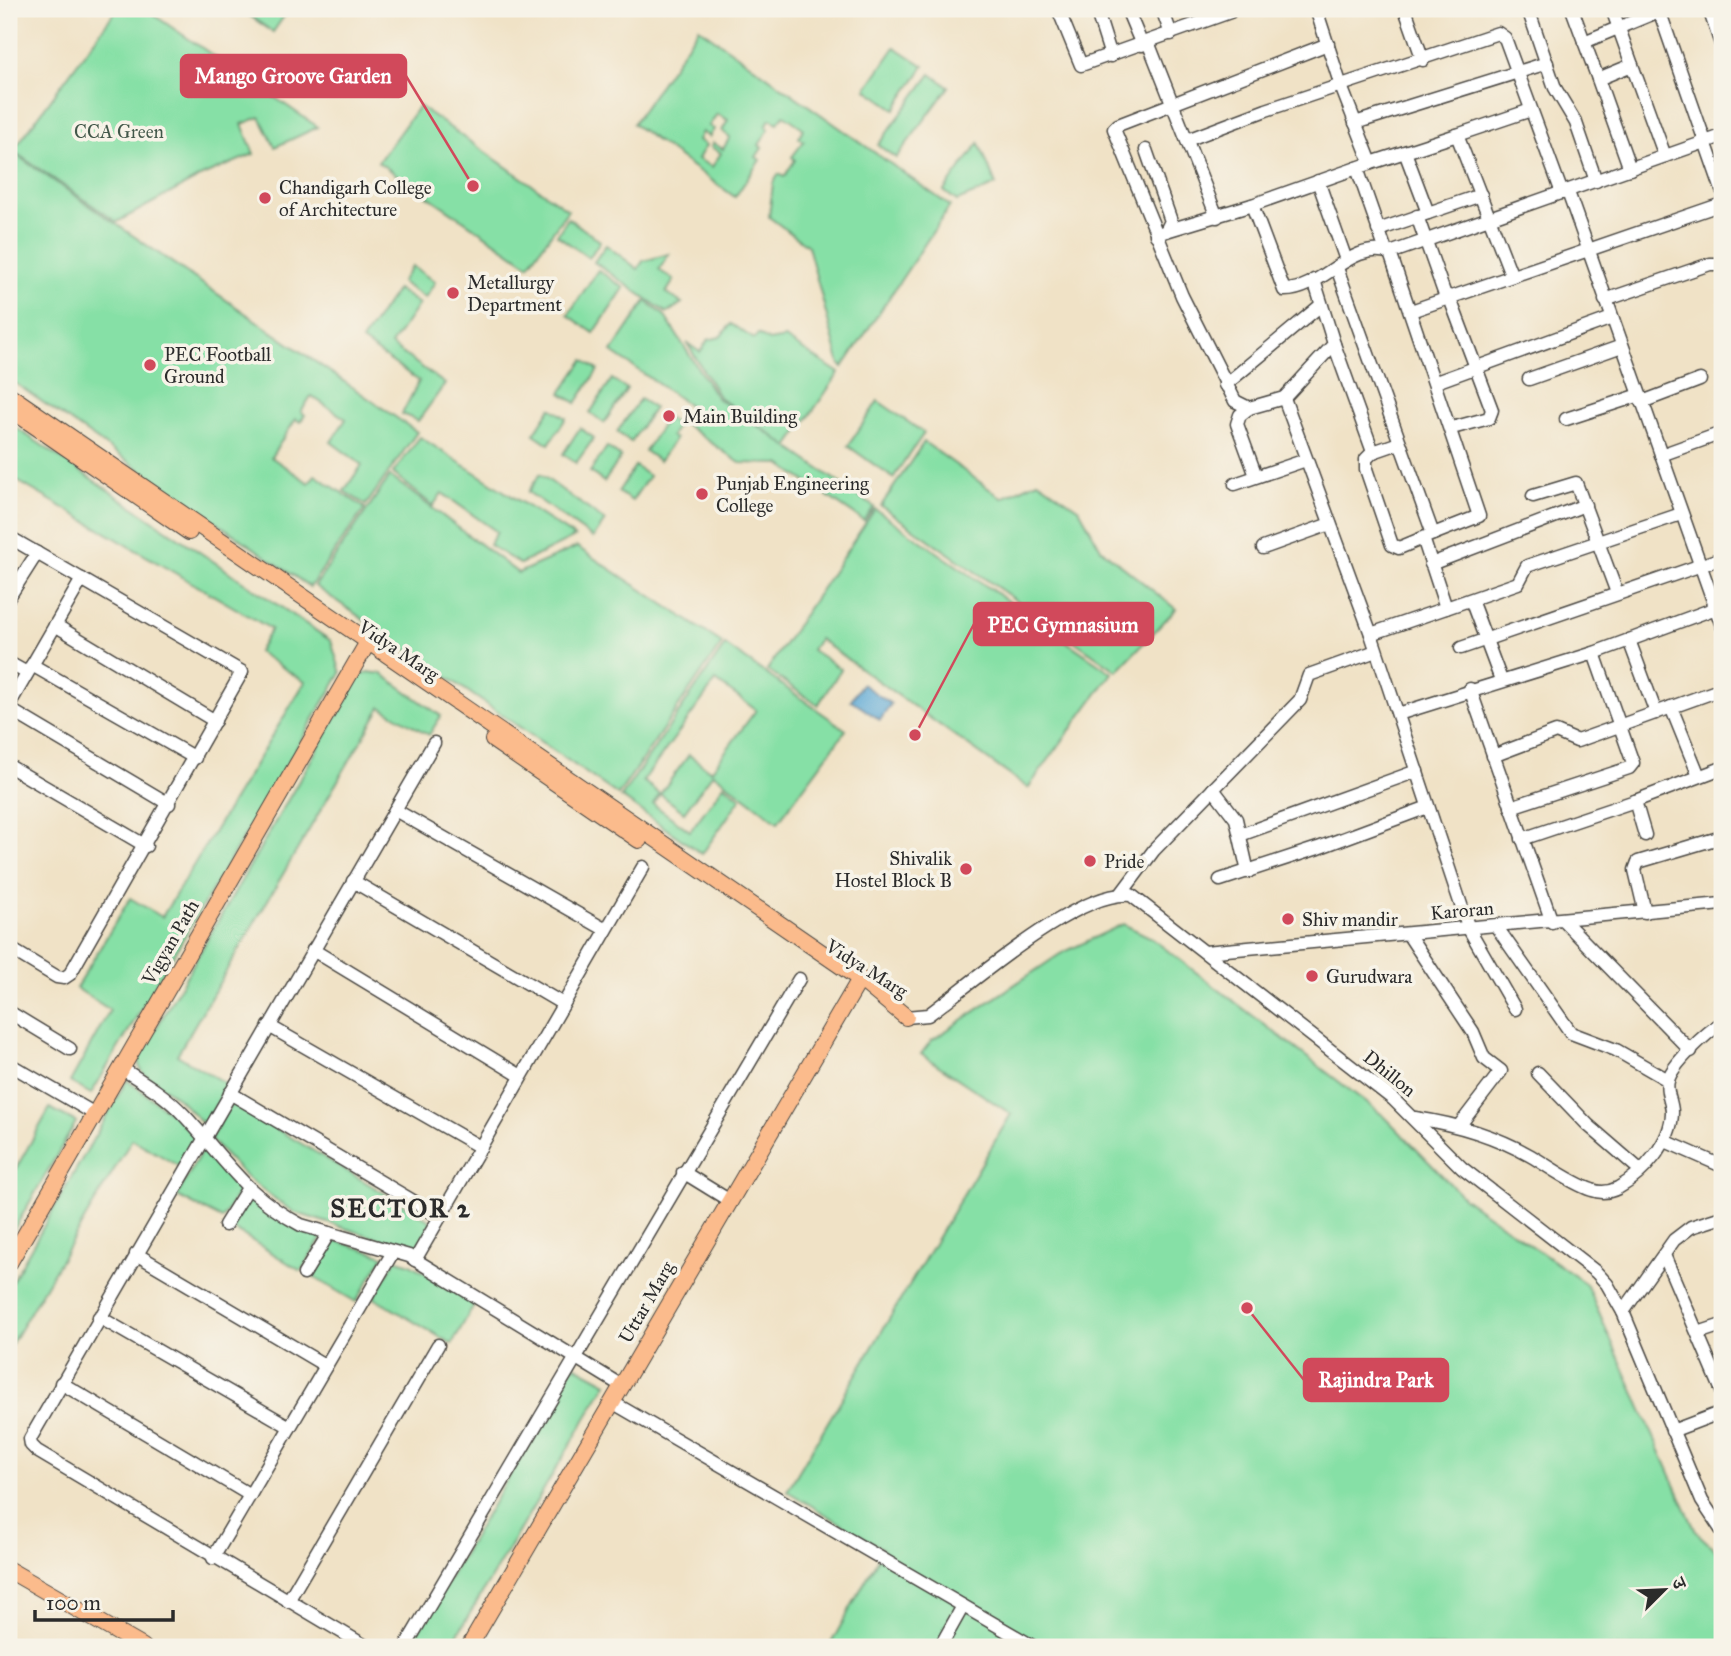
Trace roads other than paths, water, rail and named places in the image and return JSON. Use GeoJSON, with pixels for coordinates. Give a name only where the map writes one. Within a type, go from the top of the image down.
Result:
{"type":"FeatureCollection","features":[{"type":"Feature","properties":{"kind":"main road","name":"Vidya Marg"},"geometry":{"type":"LineString","coordinates":[[9,395],[366,646],[906,1017]]}},
{"type":"Feature","properties":{"kind":"main road","name":"Vidya Marg"},"geometry":{"type":"LineString","coordinates":[[9,408],[366,646]]}},
{"type":"Feature","properties":{"kind":"main road","name":"Vigyan Path"},"geometry":{"type":"LineString","coordinates":[[9,1263],[366,646]]}},
{"type":"Feature","properties":{"kind":"main road","name":"Uttar Marg"},"geometry":{"type":"LineString","coordinates":[[469,1647],[858,983]]}},
{"type":"Feature","properties":{"kind":"main road"},"geometry":{"type":"LineString","coordinates":[[9,1570],[143,1647]]}},
{"type":"Feature","properties":{"kind":"main road"},"geometry":{"type":"LineString","coordinates":[[9,1579],[127,1647]]}},
{"type":"Feature","properties":{"kind":"street"},"geometry":{"type":"LineString","coordinates":[[1058,9],[1081,65],[1231,15]]}},
{"type":"Feature","properties":{"kind":"street"},"geometry":{"type":"LineString","coordinates":[[1096,9],[1111,56]]}},
{"type":"Feature","properties":{"kind":"street"},"geometry":{"type":"LineString","coordinates":[[1127,9],[1173,105],[1217,217]]}},
{"type":"Feature","properties":{"kind":"street"},"geometry":{"type":"LineString","coordinates":[[1162,9],[1171,34]]}},
{"type":"Feature","properties":{"kind":"street"},"geometry":{"type":"LineString","coordinates":[[1316,9],[1341,86],[1371,163]]}},
{"type":"Feature","properties":{"kind":"street"},"geometry":{"type":"LineString","coordinates":[[1405,9],[1423,60]]}},
{"type":"Feature","properties":{"kind":"street"},"geometry":{"type":"LineString","coordinates":[[1528,9],[1555,88],[1576,123],[1597,181]]}},
{"type":"Feature","properties":{"kind":"street"},"geometry":{"type":"LineString","coordinates":[[1572,9],[1630,169]]}},
{"type":"Feature","properties":{"kind":"street"},"geometry":{"type":"LineString","coordinates":[[1612,9],[1665,156]]}},
{"type":"Feature","properties":{"kind":"street"},"geometry":{"type":"LineString","coordinates":[[1709,9],[1722,47]]}},
{"type":"Feature","properties":{"kind":"street"},"geometry":{"type":"LineString","coordinates":[[1584,42],[1662,10],[1722,190]]}},
{"type":"Feature","properties":{"kind":"street"},"geometry":{"type":"LineString","coordinates":[[1187,140],[1266,110],[1498,33],[1505,38],[1531,110],[1588,249],[1722,626]]}},
{"type":"Feature","properties":{"kind":"street"},"geometry":{"type":"LineString","coordinates":[[1249,408],[1235,401],[1225,385],[1114,129],[1118,125],[1328,44]]}},
{"type":"Feature","properties":{"kind":"street"},"geometry":{"type":"LineString","coordinates":[[1355,122],[1547,63]]}},
{"type":"Feature","properties":{"kind":"street"},"geometry":{"type":"LineString","coordinates":[[1598,79],[1632,65]]}},
{"type":"Feature","properties":{"kind":"street"},"geometry":{"type":"LineString","coordinates":[[1161,233],[1217,217],[1531,110]]}},
{"type":"Feature","properties":{"kind":"street"},"geometry":{"type":"LineString","coordinates":[[1457,135],[1511,274]]}},
{"type":"Feature","properties":{"kind":"street"},"geometry":{"type":"LineString","coordinates":[[1252,205],[1284,290],[1314,280],[1341,264],[1427,240],[1722,136]]}},
{"type":"Feature","properties":{"kind":"street"},"geometry":{"type":"LineString","coordinates":[[1146,150],[1171,220],[1161,233]]}},
{"type":"Feature","properties":{"kind":"street"},"geometry":{"type":"LineString","coordinates":[[1405,152],[1427,240],[1476,365],[1492,415],[1451,428]]}},
{"type":"Feature","properties":{"kind":"street"},"geometry":{"type":"LineString","coordinates":[[1357,168],[1436,382],[1479,516],[1399,548],[1392,544],[1366,469],[1366,459],[1373,452],[1399,443]]}},
{"type":"Feature","properties":{"kind":"street"},"geometry":{"type":"LineString","coordinates":[[1318,181],[1341,264],[1428,536],[1432,564],[1446,608]]}},
{"type":"Feature","properties":{"kind":"street"},"geometry":{"type":"LineString","coordinates":[[1378,230],[1481,195]]}},
{"type":"Feature","properties":{"kind":"street"},"geometry":{"type":"LineString","coordinates":[[1410,310],[1722,204]]}},
{"type":"Feature","properties":{"kind":"street"},"geometry":{"type":"LineString","coordinates":[[1605,300],[1710,264],[1722,264]]}},
{"type":"Feature","properties":{"kind":"street"},"geometry":{"type":"LineString","coordinates":[[1314,280],[1373,452]]}},
{"type":"Feature","properties":{"kind":"street"},"geometry":{"type":"LineString","coordinates":[[1225,385],[1321,304]]}},
{"type":"Feature","properties":{"kind":"street"},"geometry":{"type":"LineString","coordinates":[[1436,382],[1476,365],[1612,318]]}},
{"type":"Feature","properties":{"kind":"street"},"geometry":{"type":"LineString","coordinates":[[1256,477],[1237,424],[1240,415],[1249,408],[1284,398],[1334,344]]}},
{"type":"Feature","properties":{"kind":"street"},"geometry":{"type":"LineString","coordinates":[[1529,379],[1622,346]]}},
{"type":"Feature","properties":{"kind":"street"},"geometry":{"type":"LineString","coordinates":[[1566,419],[1700,380]]}},
{"type":"Feature","properties":{"kind":"street"},"geometry":{"type":"LineString","coordinates":[[1284,398],[1371,634],[1469,929],[1515,1009]]}},
{"type":"Feature","properties":{"kind":"street"},"geometry":{"type":"LineString","coordinates":[[1661,454],[1722,433]]}},
{"type":"Feature","properties":{"kind":"street"},"geometry":{"type":"LineString","coordinates":[[1235,484],[1306,460]]}},
{"type":"Feature","properties":{"kind":"street"},"geometry":{"type":"LineString","coordinates":[[1533,496],[1576,483],[1617,593]]}},
{"type":"Feature","properties":{"kind":"street"},"geometry":{"type":"LineString","coordinates":[[1432,564],[1585,505]]}},
{"type":"Feature","properties":{"kind":"street"},"geometry":{"type":"LineString","coordinates":[[1371,634],[1518,583],[1527,566],[1681,514]]}},
{"type":"Feature","properties":{"kind":"street"},"geometry":{"type":"LineString","coordinates":[[1263,548],[1330,524]]}},
{"type":"Feature","properties":{"kind":"street"},"geometry":{"type":"LineString","coordinates":[[9,537],[242,673],[146,846],[70,974],[64,978],[57,977],[9,948]]}},
{"type":"Feature","properties":{"kind":"street"},"geometry":{"type":"LineString","coordinates":[[9,597],[37,553]]}},
{"type":"Feature","properties":{"kind":"street"},"geometry":{"type":"LineString","coordinates":[[1461,648],[1722,558]]}},
{"type":"Feature","properties":{"kind":"street"},"geometry":{"type":"LineString","coordinates":[[82,579],[9,707],[169,804]]}},
{"type":"Feature","properties":{"kind":"street"},"geometry":{"type":"LineString","coordinates":[[1471,600],[1502,680]]}},
{"type":"Feature","properties":{"kind":"street"},"geometry":{"type":"LineString","coordinates":[[1398,714],[1594,653],[1716,608]]}},
{"type":"Feature","properties":{"kind":"street"},"geometry":{"type":"LineString","coordinates":[[55,625],[215,721]]}},
{"type":"Feature","properties":{"kind":"street"},"geometry":{"type":"LineString","coordinates":[[1629,640],[1656,713]]}},
{"type":"Feature","properties":{"kind":"street"},"geometry":{"type":"LineString","coordinates":[[906,1017],[929,1015],[1042,931],[1083,906],[1121,894],[1154,850],[1300,700],[1310,675],[1376,651]]}},
{"type":"Feature","properties":{"kind":"street"},"geometry":{"type":"LineString","coordinates":[[1511,807],[1629,768],[1632,757],[1594,653]]}},
{"type":"Feature","properties":{"kind":"street"},"geometry":{"type":"LineString","coordinates":[[9,663],[30,669],[195,758]]}},
{"type":"Feature","properties":{"kind":"street"},"geometry":{"type":"LineString","coordinates":[[1493,756],[1556,732],[1577,741],[1722,689]]}},
{"type":"Feature","properties":{"kind":"street"},"geometry":{"type":"LineString","coordinates":[[1470,690],[1522,839],[1558,921],[1691,1051]]}},
{"type":"Feature","properties":{"kind":"street"},"geometry":{"type":"LineString","coordinates":[[1671,706],[1699,776]]}},
{"type":"Feature","properties":{"kind":"street"},"geometry":{"type":"LineString","coordinates":[[367,1647],[213,1558],[31,1445],[31,1432],[434,743]]}},
{"type":"Feature","properties":{"kind":"street"},"geometry":{"type":"LineString","coordinates":[[9,766],[146,846]]}},
{"type":"Feature","properties":{"kind":"street"},"geometry":{"type":"LineString","coordinates":[[1522,839],[1722,768]]}},
{"type":"Feature","properties":{"kind":"street"},"geometry":{"type":"LineString","coordinates":[[1240,835],[1417,771]]}},
{"type":"Feature","properties":{"kind":"street"},"geometry":{"type":"LineString","coordinates":[[1213,789],[1230,809],[1240,835],[1248,872]]}},
{"type":"Feature","properties":{"kind":"street"},"geometry":{"type":"LineString","coordinates":[[1635,801],[1645,835]]}},
{"type":"Feature","properties":{"kind":"street"},"geometry":{"type":"LineString","coordinates":[[1220,880],[1428,807]]}},
{"type":"Feature","properties":{"kind":"street"},"geometry":{"type":"LineString","coordinates":[[395,810],[606,930]]}},
{"type":"Feature","properties":{"kind":"street"},"geometry":{"type":"LineString","coordinates":[[1645,912],[1634,870],[1638,862],[1722,837]]}},
{"type":"Feature","properties":{"kind":"street"},"geometry":{"type":"LineString","coordinates":[[415,1259],[643,867]]}},
{"type":"Feature","properties":{"kind":"street"},"geometry":{"type":"LineString","coordinates":[[353,881],[563,1004]]}},
{"type":"Feature","properties":{"kind":"street","name":"Dhillon"},"geometry":{"type":"LineString","coordinates":[[1121,894],[1131,895],[1141,902],[1415,1118],[1462,1168],[1597,1272],[1623,1312],[1702,1501],[1722,1531]]}},
{"type":"Feature","properties":{"kind":"street","name":"Karoran"},"geometry":{"type":"LineString","coordinates":[[1205,952],[1722,904]]}},
{"type":"Feature","properties":{"kind":"street"},"geometry":{"type":"LineString","coordinates":[[1496,926],[1571,1033],[1616,1049],[1668,1080]]}},
{"type":"Feature","properties":{"kind":"street"},"geometry":{"type":"LineString","coordinates":[[1408,934],[1473,1032],[1484,1058],[1501,1071],[1460,1126]]}},
{"type":"Feature","properties":{"kind":"street"},"geometry":{"type":"LineString","coordinates":[[313,950],[521,1076]]}},
{"type":"Feature","properties":{"kind":"street"},"geometry":{"type":"LineString","coordinates":[[405,1647],[799,979]]}},
{"type":"Feature","properties":{"kind":"street"},"geometry":{"type":"LineString","coordinates":[[9,1012],[69,1049]]}},
{"type":"Feature","properties":{"kind":"street"},"geometry":{"type":"LineString","coordinates":[[1415,1118],[1460,1126],[1517,1148],[1598,1192],[1617,1188],[1640,1170],[1665,1141],[1672,1109],[1668,1080],[1691,1051],[1722,1023]]}},
{"type":"Feature","properties":{"kind":"street"},"geometry":{"type":"LineString","coordinates":[[269,1026],[480,1147]]}},
{"type":"Feature","properties":{"kind":"street"},"geometry":{"type":"LineString","coordinates":[[121,1068],[172,1104],[248,1188],[286,1217],[415,1259],[622,1386]]}},
{"type":"Feature","properties":{"kind":"street"},"geometry":{"type":"LineString","coordinates":[[11,1069],[95,1114]]}},
{"type":"Feature","properties":{"kind":"street"},"geometry":{"type":"LineString","coordinates":[[1538,1073],[1588,1125],[1640,1170]]}},
{"type":"Feature","properties":{"kind":"street"},"geometry":{"type":"LineString","coordinates":[[230,1093],[440,1217]]}},
{"type":"Feature","properties":{"kind":"street"},"geometry":{"type":"LineString","coordinates":[[1665,1141],[1722,1166]]}},
{"type":"Feature","properties":{"kind":"street"},"geometry":{"type":"LineString","coordinates":[[683,1172],[730,1201]]}},
{"type":"Feature","properties":{"kind":"street"},"geometry":{"type":"LineString","coordinates":[[225,1226],[248,1188]]}},
{"type":"Feature","properties":{"kind":"street"},"geometry":{"type":"LineString","coordinates":[[1623,1312],[1681,1233],[1722,1217]]}},
{"type":"Feature","properties":{"kind":"street"},"geometry":{"type":"LineString","coordinates":[[304,1273],[329,1233]]}},
{"type":"Feature","properties":{"kind":"street"},"geometry":{"type":"LineString","coordinates":[[213,1558],[393,1252]]}},
{"type":"Feature","properties":{"kind":"street"},"geometry":{"type":"LineString","coordinates":[[136,1254],[326,1366]]}},
{"type":"Feature","properties":{"kind":"street"},"geometry":{"type":"LineString","coordinates":[[1664,1255],[1719,1370],[1722,1391]]}},
{"type":"Feature","properties":{"kind":"street"},"geometry":{"type":"LineString","coordinates":[[99,1317],[290,1427]]}},
{"type":"Feature","properties":{"kind":"street"},"geometry":{"type":"LineString","coordinates":[[1699,1333],[1722,1325]]}},
{"type":"Feature","properties":{"kind":"street"},"geometry":{"type":"LineString","coordinates":[[288,1601],[438,1345]]}},
{"type":"Feature","properties":{"kind":"street"},"geometry":{"type":"LineString","coordinates":[[61,1382],[250,1495]]}},
{"type":"Feature","properties":{"kind":"street"},"geometry":{"type":"LineString","coordinates":[[612,1402],[1034,1647]]}},
{"type":"Feature","properties":{"kind":"street"},"geometry":{"type":"LineString","coordinates":[[1672,1431],[1722,1412]]}},
{"type":"Feature","properties":{"kind":"street"},"geometry":{"type":"LineString","coordinates":[[940,1647],[963,1606]]}},
{"type":"Feature","properties":{"kind":"water"},"geometry":{"type":"Polygon","coordinates":[[[862,684],[891,704],[880,720],[851,700],[862,684]]]}},
{"type":"Feature","properties":{"kind":"place","name":"Mango Groove Garden"},"geometry":{"type":"Point","coordinates":[473,186]}},
{"type":"Feature","properties":{"kind":"place","name":"Chandigarh College of Architecture"},"geometry":{"type":"Point","coordinates":[265,198]}},
{"type":"Feature","properties":{"kind":"place","name":"Metallurgy Department"},"geometry":{"type":"Point","coordinates":[453,293]}},
{"type":"Feature","properties":{"kind":"place","name":"PEC Football Ground"},"geometry":{"type":"Point","coordinates":[150,365]}},
{"type":"Feature","properties":{"kind":"place","name":"Main Building"},"geometry":{"type":"Point","coordinates":[669,416]}},
{"type":"Feature","properties":{"kind":"place","name":"Punjab Engineering College"},"geometry":{"type":"Point","coordinates":[702,494]}},
{"type":"Feature","properties":{"kind":"place","name":"PEC Gymnasium"},"geometry":{"type":"Point","coordinates":[915,735]}},
{"type":"Feature","properties":{"kind":"place","name":"Pride"},"geometry":{"type":"Point","coordinates":[1090,861]}},
{"type":"Feature","properties":{"kind":"place","name":"Shivalik Hostel Block B"},"geometry":{"type":"Point","coordinates":[966,869]}},
{"type":"Feature","properties":{"kind":"place","name":"Shiv mandir"},"geometry":{"type":"Point","coordinates":[1288,919]}},
{"type":"Feature","properties":{"kind":"place","name":"Gurudwara"},"geometry":{"type":"Point","coordinates":[1312,976]}},
{"type":"Feature","properties":{"kind":"place","name":"Rajindra Park"},"geometry":{"type":"Point","coordinates":[1247,1308]}},
{"type":"Feature","properties":{"kind":"district","name":"SECTOR 2"},"geometry":{"type":"Point","coordinates":[401,1208]}},
{"type":"Feature","properties":{"kind":"park label","name":"CCA Green"},"geometry":{"type":"Point","coordinates":[119,131]}}]}
